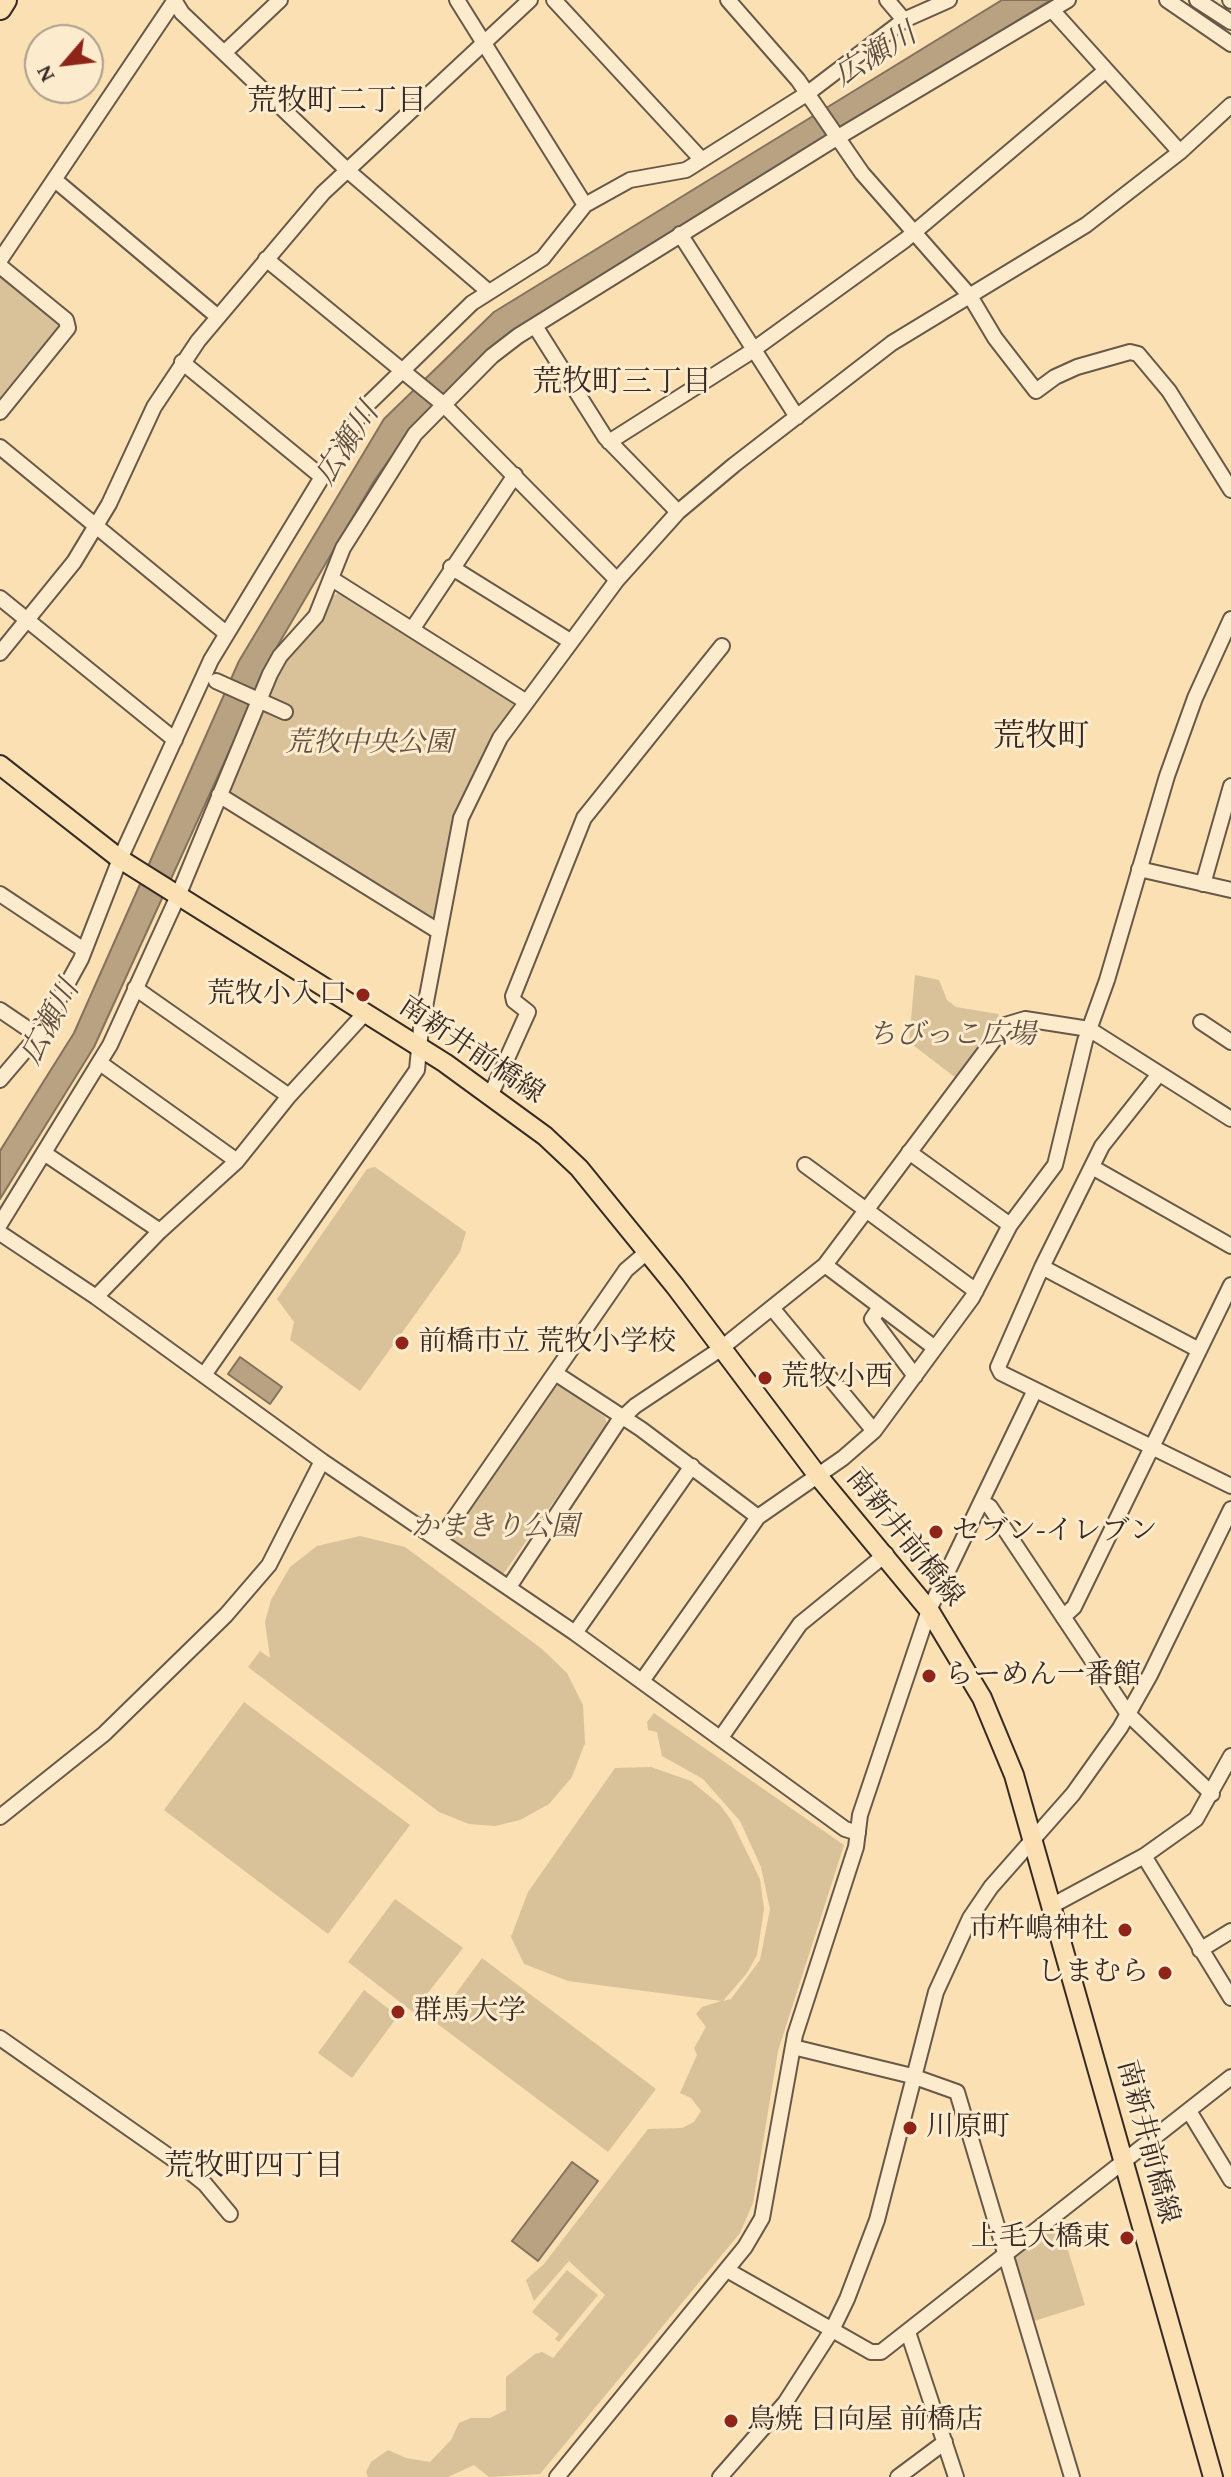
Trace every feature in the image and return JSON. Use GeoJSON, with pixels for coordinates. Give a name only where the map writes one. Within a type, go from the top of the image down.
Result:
{"type":"FeatureCollection","features":[{"type":"Feature","properties":{"kind":"highway"},"geometry":{"type":"LineString","coordinates":[[0,8],[5,0]]}},
{"type":"Feature","properties":{"kind":"main road"},"geometry":{"type":"LineString","coordinates":[[0,765],[120,859]]}},
{"type":"Feature","properties":{"kind":"main road","name":"南新井前橋線"},"geometry":{"type":"LineString","coordinates":[[120,859],[491,1094],[535,1127],[579,1168],[818,1476],[886,1554],[929,1610],[961,1658],[997,1729],[1034,1838],[1213,2477]]}},
{"type":"Feature","properties":{"kind":"street"},"geometry":{"type":"LineString","coordinates":[[0,412],[68,328],[66,320],[0,263],[174,0],[182,13],[347,170],[489,292]]}},
{"type":"Feature","properties":{"kind":"street"},"geometry":{"type":"LineString","coordinates":[[224,53],[280,0]]}},
{"type":"Feature","properties":{"kind":"street"},"geometry":{"type":"LineString","coordinates":[[457,0],[585,205]]}},
{"type":"Feature","properties":{"kind":"street"},"geometry":{"type":"LineString","coordinates":[[0,653],[74,562],[96,526],[143,427],[182,362],[218,317],[347,170],[530,0]]}},
{"type":"Feature","properties":{"kind":"street"},"geometry":{"type":"LineString","coordinates":[[554,0],[702,160]]}},
{"type":"Feature","properties":{"kind":"street"},"geometry":{"type":"LineString","coordinates":[[728,0],[808,93],[862,173],[970,296],[995,338],[1036,391],[1055,377],[1077,367],[1130,352],[1138,354],[1169,391],[1231,490]]}},
{"type":"Feature","properties":{"kind":"street"},"geometry":{"type":"LineString","coordinates":[[887,0],[904,20]]}},
{"type":"Feature","properties":{"kind":"street"},"geometry":{"type":"LineString","coordinates":[[0,1080],[41,1032],[84,950],[120,859],[227,634],[361,412],[465,309],[543,258],[585,205],[630,180],[680,172],[702,160],[808,93],[904,20],[949,0]]}},
{"type":"Feature","properties":{"kind":"street"},"geometry":{"type":"LineString","coordinates":[[0,1224],[100,1063],[219,795],[257,699],[280,656],[316,616],[343,548],[415,434],[492,356],[535,326],[836,136],[1068,0]]}},
{"type":"Feature","properties":{"kind":"street"},"geometry":{"type":"LineString","coordinates":[[1167,0],[1231,44]]}},
{"type":"Feature","properties":{"kind":"street"},"geometry":{"type":"LineString","coordinates":[[1197,0],[1231,22]]}},
{"type":"Feature","properties":{"kind":"street"},"geometry":{"type":"LineString","coordinates":[[1052,10],[1180,152]]}},
{"type":"Feature","properties":{"kind":"street"},"geometry":{"type":"LineString","coordinates":[[609,442],[753,350],[913,232],[1105,71]]}},
{"type":"Feature","properties":{"kind":"street"},"geometry":{"type":"LineString","coordinates":[[204,1375],[413,1076],[421,1049],[421,1028],[461,818],[499,740],[617,580],[678,512],[892,343],[1086,225],[1180,152],[1231,105]]}},
{"type":"Feature","properties":{"kind":"street"},"geometry":{"type":"LineString","coordinates":[[55,180],[218,317]]}},
{"type":"Feature","properties":{"kind":"street"},"geometry":{"type":"LineString","coordinates":[[680,234],[797,417]]}},
{"type":"Feature","properties":{"kind":"street"},"geometry":{"type":"LineString","coordinates":[[266,259],[401,373],[443,404],[617,580]]}},
{"type":"Feature","properties":{"kind":"street"},"geometry":{"type":"LineString","coordinates":[[535,326],[609,442],[678,512]]}},
{"type":"Feature","properties":{"kind":"street"},"geometry":{"type":"LineString","coordinates":[[182,362],[322,477]]}},
{"type":"Feature","properties":{"kind":"street"},"geometry":{"type":"LineString","coordinates":[[0,447],[227,634]]}},
{"type":"Feature","properties":{"kind":"street"},"geometry":{"type":"LineString","coordinates":[[413,628],[515,475]]}},
{"type":"Feature","properties":{"kind":"street"},"geometry":{"type":"LineString","coordinates":[[451,567],[570,641]]}},
{"type":"Feature","properties":{"kind":"street"},"geometry":{"type":"LineString","coordinates":[[332,579],[525,701]]}},
{"type":"Feature","properties":{"kind":"street"},"geometry":{"type":"LineString","coordinates":[[0,598],[175,740]]}},
{"type":"Feature","properties":{"kind":"street"},"geometry":{"type":"LineString","coordinates":[[642,1681],[758,1517],[818,1476],[874,1431],[976,1291],[1010,1225],[1055,1165],[1089,1029],[1186,721],[1231,619]]}},
{"type":"Feature","properties":{"kind":"street"},"geometry":{"type":"LineString","coordinates":[[491,1094],[528,1012],[514,1001],[513,996],[584,818],[722,646]]}},
{"type":"Feature","properties":{"kind":"street"},"geometry":{"type":"LineString","coordinates":[[220,683],[285,712]]}},
{"type":"Feature","properties":{"kind":"street"},"geometry":{"type":"LineString","coordinates":[[1203,884],[1231,786]]}},
{"type":"Feature","properties":{"kind":"street"},"geometry":{"type":"LineString","coordinates":[[219,795],[438,931]]}},
{"type":"Feature","properties":{"kind":"street"},"geometry":{"type":"LineString","coordinates":[[1139,869],[1231,890]]}},
{"type":"Feature","properties":{"kind":"street"},"geometry":{"type":"LineString","coordinates":[[0,894],[84,950]]}},
{"type":"Feature","properties":{"kind":"street"},"geometry":{"type":"LineString","coordinates":[[135,988],[289,1096]]}},
{"type":"Feature","properties":{"kind":"street"},"geometry":{"type":"LineString","coordinates":[[0,1010],[31,1031],[41,1032]]}},
{"type":"Feature","properties":{"kind":"street"},"geometry":{"type":"LineString","coordinates":[[96,1297],[160,1231],[237,1161],[289,1096],[365,1013]]}},
{"type":"Feature","properties":{"kind":"street"},"geometry":{"type":"LineString","coordinates":[[509,1587],[623,1417],[719,1350],[825,1265],[1005,1025],[1025,1019],[1089,1029],[1231,1119]]}},
{"type":"Feature","properties":{"kind":"street"},"geometry":{"type":"LineString","coordinates":[[1201,1022],[1231,1042]]}},
{"type":"Feature","properties":{"kind":"street"},"geometry":{"type":"LineString","coordinates":[[100,1063],[237,1161]]}},
{"type":"Feature","properties":{"kind":"street"},"geometry":{"type":"LineString","coordinates":[[1159,1074],[1107,1138],[1042,1267],[999,1362],[1001,1373],[1231,1486]]}},
{"type":"Feature","properties":{"kind":"street"},"geometry":{"type":"LineString","coordinates":[[909,1152],[1010,1225]]}},
{"type":"Feature","properties":{"kind":"street"},"geometry":{"type":"LineString","coordinates":[[44,1153],[160,1231]]}},
{"type":"Feature","properties":{"kind":"street"},"geometry":{"type":"LineString","coordinates":[[805,1165],[976,1291]]}},
{"type":"Feature","properties":{"kind":"street"},"geometry":{"type":"LineString","coordinates":[[1092,1167],[1231,1246]]}},
{"type":"Feature","properties":{"kind":"street"},"geometry":{"type":"LineString","coordinates":[[0,1233],[96,1297],[322,1461],[440,1539],[722,1736],[845,1829],[858,1833]]}},
{"type":"Feature","properties":{"kind":"street"},"geometry":{"type":"LineString","coordinates":[[440,1539],[626,1270],[647,1252]]}},
{"type":"Feature","properties":{"kind":"street"},"geometry":{"type":"LineString","coordinates":[[825,1265],[935,1348]]}},
{"type":"Feature","properties":{"kind":"street"},"geometry":{"type":"LineString","coordinates":[[1042,1267],[1199,1350]]}},
{"type":"Feature","properties":{"kind":"street"},"geometry":{"type":"LineString","coordinates":[[1063,1617],[1074,1607],[1231,1285]]}},
{"type":"Feature","properties":{"kind":"street"},"geometry":{"type":"LineString","coordinates":[[880,1307],[872,1319],[915,1376]]}},
{"type":"Feature","properties":{"kind":"street"},"geometry":{"type":"LineString","coordinates":[[772,1308],[874,1431]]}},
{"type":"Feature","properties":{"kind":"street"},"geometry":{"type":"LineString","coordinates":[[555,1373],[623,1417],[758,1517]]}},
{"type":"Feature","properties":{"kind":"street"},"geometry":{"type":"LineString","coordinates":[[557,2477],[754,2234],[766,2205],[793,2047],[858,1833],[860,1815],[929,1610],[1035,1390]]}},
{"type":"Feature","properties":{"kind":"street"},"geometry":{"type":"LineString","coordinates":[[0,1817],[104,1734],[226,1615],[269,1565],[322,1461]]}},
{"type":"Feature","properties":{"kind":"street"},"geometry":{"type":"LineString","coordinates":[[575,1633],[692,1466]]}},
{"type":"Feature","properties":{"kind":"street"},"geometry":{"type":"LineString","coordinates":[[982,1502],[990,1507],[1128,1714],[1212,1794]]}},
{"type":"Feature","properties":{"kind":"street"},"geometry":{"type":"LineString","coordinates":[[720,2477],[785,2403],[832,2330],[877,2220],[936,1992],[957,1942],[991,1887],[1091,1772],[1128,1714],[1231,1509]]}},
{"type":"Feature","properties":{"kind":"street"},"geometry":{"type":"LineString","coordinates":[[722,1736],[800,1624],[886,1554]]}},
{"type":"Feature","properties":{"kind":"street"},"geometry":{"type":"LineString","coordinates":[[1053,1905],[1144,1856],[1196,1819],[1231,1756]]}},
{"type":"Feature","properties":{"kind":"street"},"geometry":{"type":"LineString","coordinates":[[1144,1856],[1231,1998]]}},
{"type":"Feature","properties":{"kind":"street"},"geometry":{"type":"LineString","coordinates":[[1200,1950],[1231,1931]]}},
{"type":"Feature","properties":{"kind":"street"},"geometry":{"type":"LineString","coordinates":[[0,2038],[180,2164],[205,2184],[230,2214]]}},
{"type":"Feature","properties":{"kind":"street"},"geometry":{"type":"LineString","coordinates":[[793,2047],[912,2076],[957,2092],[1072,2477]]}},
{"type":"Feature","properties":{"kind":"street"},"geometry":{"type":"LineString","coordinates":[[727,2270],[876,2354],[1231,2077]]}},
{"type":"Feature","properties":{"kind":"street"},"geometry":{"type":"LineString","coordinates":[[1189,2111],[1231,2180]]}},
{"type":"Feature","properties":{"kind":"street"},"geometry":{"type":"LineString","coordinates":[[908,2332],[956,2477]]}},
{"type":"Feature","properties":{"kind":"street"},"geometry":{"type":"LineString","coordinates":[[898,2477],[945,2442]]}},
{"type":"Feature","properties":{"kind":"green space"},"geometry":{"type":"Polygon","coordinates":[[[4,276],[59,323],[60,330],[0,402],[0,277],[4,276]]]}},
{"type":"Feature","properties":{"kind":"green space","name":"荒牧中央公園"},"geometry":{"type":"Polygon","coordinates":[[[341,591],[514,703],[453,822],[435,916],[427,920],[230,792],[281,668],[322,622],[333,596],[341,591]]]}},
{"type":"Feature","properties":{"kind":"green space","name":"ちびっこ広場"},"geometry":{"type":"Polygon","coordinates":[[[915,975],[939,980],[947,1000],[956,1007],[998,1014],[1001,1020],[956,1078],[909,1042],[915,975]]]}},
{"type":"Feature","properties":{"kind":"green space"},"geometry":{"type":"Polygon","coordinates":[[[375,1167],[466,1232],[460,1252],[360,1391],[290,1340],[294,1322],[277,1299],[367,1169],[375,1167]]]}},
{"type":"Feature","properties":{"kind":"green space","name":"かまきり公園"},"geometry":{"type":"Polygon","coordinates":[[[559,1385],[605,1417],[607,1425],[504,1573],[497,1574],[450,1539],[450,1534],[553,1387],[559,1385]]]}},
{"type":"Feature","properties":{"kind":"green space"},"geometry":{"type":"Polygon","coordinates":[[[360,1536],[405,1547],[542,1649],[567,1673],[583,1705],[585,1743],[572,1777],[549,1804],[520,1820],[495,1826],[469,1824],[439,1812],[248,1667],[260,1651],[270,1658],[265,1622],[271,1600],[290,1567],[317,1546],[360,1536]]]}},
{"type":"Feature","properties":{"kind":"green space"},"geometry":{"type":"Polygon","coordinates":[[[244,1702],[410,1825],[328,1934],[164,1810],[244,1702]]]}},
{"type":"Feature","properties":{"kind":"green space"},"geometry":{"type":"Polygon","coordinates":[[[654,1713],[844,1845],[778,2051],[753,2203],[740,2233],[540,2474],[489,2477],[474,2465],[448,2477],[368,2477],[366,2472],[371,2462],[388,2450],[406,2458],[430,2462],[451,2440],[459,2423],[471,2418],[490,2418],[506,2410],[506,2377],[535,2354],[542,2352],[553,2358],[605,2295],[569,2261],[534,2301],[526,2280],[544,2264],[648,2129],[682,2128],[694,2122],[701,2111],[691,2098],[680,2093],[697,2055],[694,2048],[706,2027],[696,2014],[702,2007],[721,2001],[568,1981],[524,1964],[511,1937],[528,1892],[615,1768],[651,1767],[691,1781],[720,1805],[731,1820],[760,1879],[764,1909],[757,1955],[747,1973],[723,2001],[731,1999],[760,1960],[770,1909],[761,1867],[740,1821],[703,1779],[662,1756],[657,1732],[648,1730],[647,1722],[654,1713]]]}},
{"type":"Feature","properties":{"kind":"green space"},"geometry":{"type":"Polygon","coordinates":[[[395,1899],[463,1948],[413,2012],[348,1962],[395,1899]]]}},
{"type":"Feature","properties":{"kind":"green space"},"geometry":{"type":"Polygon","coordinates":[[[482,1958],[656,2089],[608,2152],[435,2022],[482,1958]]]}},
{"type":"Feature","properties":{"kind":"green space"},"geometry":{"type":"Polygon","coordinates":[[[364,1990],[398,2016],[352,2078],[318,2053],[364,1990]]]}},
{"type":"Feature","properties":{"kind":"green space"},"geometry":{"type":"Polygon","coordinates":[[[1059,2221],[1085,2305],[1031,2322],[1013,2262],[1015,2256],[1059,2221]]]}},
{"type":"Feature","properties":{"kind":"green space"},"geometry":{"type":"Polygon","coordinates":[[[567,2270],[598,2295],[559,2342],[555,2339],[559,2334],[532,2312],[567,2270]]]}},
{"type":"Feature","properties":{"kind":"shaded area"},"geometry":{"type":"Polygon","coordinates":[[[1002,0],[1051,0],[520,327],[496,344],[413,426],[374,481],[278,645],[94,1047],[0,1199],[0,1151],[74,1033],[239,661],[384,419],[494,312],[1002,0]]]}},
{"type":"Feature","properties":{"kind":"shaded area"},"geometry":{"type":"Polygon","coordinates":[[[240,1357],[282,1387],[270,1404],[228,1374],[240,1357]]]}},
{"type":"Feature","properties":{"kind":"shaded area"},"geometry":{"type":"Polygon","coordinates":[[[572,2162],[598,2181],[538,2261],[512,2241],[572,2162]]]}},
{"type":"Feature","properties":{"kind":"place","name":"荒牧小入口"},"geometry":{"type":"Point","coordinates":[363,995]}},
{"type":"Feature","properties":{"kind":"place","name":"前橋市立 荒牧小学校"},"geometry":{"type":"Point","coordinates":[402,1343]}},
{"type":"Feature","properties":{"kind":"place","name":"荒牧小西"},"geometry":{"type":"Point","coordinates":[765,1378]}},
{"type":"Feature","properties":{"kind":"place","name":"セブン-イレブン"},"geometry":{"type":"Point","coordinates":[936,1532]}},
{"type":"Feature","properties":{"kind":"place","name":"らーめん一番館"},"geometry":{"type":"Point","coordinates":[929,1676]}},
{"type":"Feature","properties":{"kind":"place","name":"市杵嶋神社"},"geometry":{"type":"Point","coordinates":[1125,1930]}},
{"type":"Feature","properties":{"kind":"place","name":"しまむら"},"geometry":{"type":"Point","coordinates":[1165,1973]}},
{"type":"Feature","properties":{"kind":"place","name":"群馬大学"},"geometry":{"type":"Point","coordinates":[398,2012]}},
{"type":"Feature","properties":{"kind":"place","name":"川原町"},"geometry":{"type":"Point","coordinates":[910,2128]}},
{"type":"Feature","properties":{"kind":"place","name":"上毛大橋東"},"geometry":{"type":"Point","coordinates":[1127,2238]}},
{"type":"Feature","properties":{"kind":"place","name":"鳥焼 日向屋 前橋店"},"geometry":{"type":"Point","coordinates":[731,2421]}},
{"type":"Feature","properties":{"kind":"district","name":"荒牧町二丁目"},"geometry":{"type":"Point","coordinates":[337,102]}},
{"type":"Feature","properties":{"kind":"district","name":"荒牧町三丁目"},"geometry":{"type":"Point","coordinates":[622,383]}},
{"type":"Feature","properties":{"kind":"district","name":"荒牧町"},"geometry":{"type":"Point","coordinates":[1041,738]}},
{"type":"Feature","properties":{"kind":"district","name":"荒牧町四丁目"},"geometry":{"type":"Point","coordinates":[254,2167]}},
{"type":"Feature","properties":{"kind":"water label","name":"広瀬川"},"geometry":{"type":"Point","coordinates":[876,56]}},
{"type":"Feature","properties":{"kind":"water label","name":"広瀬川"},"geometry":{"type":"Point","coordinates":[348,445]}},
{"type":"Feature","properties":{"kind":"water label","name":"広瀬川"},"geometry":{"type":"Point","coordinates":[51,1023]}}]}
